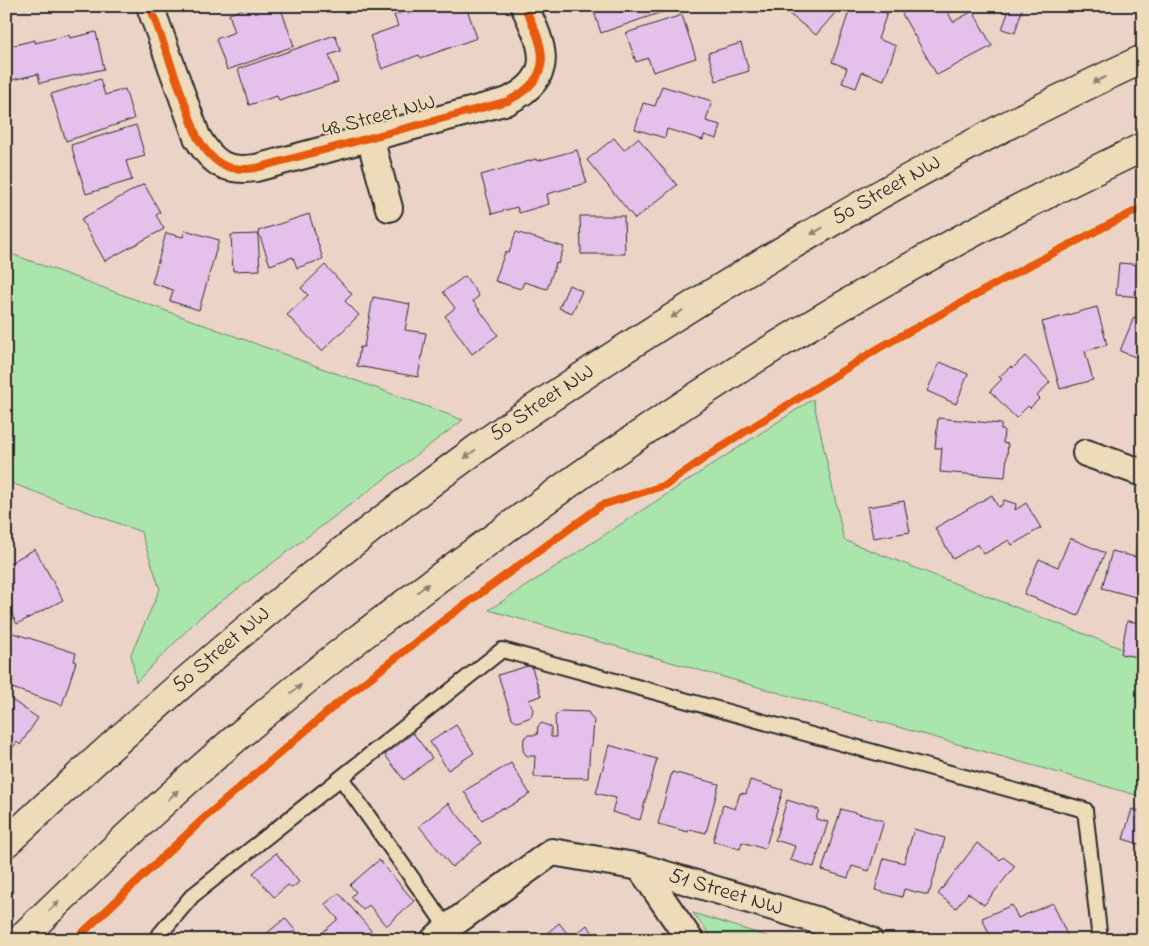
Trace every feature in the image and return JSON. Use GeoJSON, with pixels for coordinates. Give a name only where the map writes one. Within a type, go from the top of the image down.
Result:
{"type":"FeatureCollection","features":[{"type":"Feature","properties":{"kind":"main road","name":"50 Street NW"},"geometry":{"type":"LineString","coordinates":[[6,843],[207,661],[300,584],[483,444],[621,350],[730,281],[996,130],[1143,59]]}},
{"type":"Feature","properties":{"kind":"main road"},"geometry":{"type":"LineString","coordinates":[[19,940],[197,772],[315,673],[423,588],[620,447],[728,376],[844,305],[986,225],[1143,147]]}},
{"type":"Feature","properties":{"kind":"street","name":"48 Street NW"},"geometry":{"type":"LineString","coordinates":[[150,6],[198,138],[210,156],[219,163],[241,170],[256,168],[508,101],[527,90],[539,74],[541,65],[540,42],[524,6]]}},
{"type":"Feature","properties":{"kind":"street","name":"48 Street NW"},"geometry":{"type":"LineString","coordinates":[[370,138],[389,208]]}},
{"type":"Feature","properties":{"kind":"street"},"geometry":{"type":"LineString","coordinates":[[1086,453],[1143,473]]}},
{"type":"Feature","properties":{"kind":"street","name":"51 Street NW"},"geometry":{"type":"LineString","coordinates":[[446,936],[552,852],[640,867],[816,920],[869,940]]}},
{"type":"Feature","properties":{"kind":"street","name":"51 Street NW"},"geometry":{"type":"LineString","coordinates":[[640,867],[690,940]]}},
{"type":"Feature","properties":{"kind":"lane"},"geometry":{"type":"LineString","coordinates":[[155,940],[192,896],[502,650],[1085,810],[1100,940]]}},
{"type":"Feature","properties":{"kind":"lane"},"geometry":{"type":"LineString","coordinates":[[341,778],[446,936]]}},
{"type":"Feature","properties":{"kind":"green space"},"geometry":{"type":"Polygon","coordinates":[[[6,252],[463,420],[199,618],[136,682],[131,654],[160,589],[141,532],[6,481],[6,252]]]}},
{"type":"Feature","properties":{"kind":"green space"},"geometry":{"type":"Polygon","coordinates":[[[813,399],[844,540],[1143,657],[1143,797],[489,610],[813,399]]]}},
{"type":"Feature","properties":{"kind":"green space"},"geometry":{"type":"Polygon","coordinates":[[[693,913],[779,940],[714,940],[693,913]]]}},
{"type":"Feature","properties":{"kind":"building"},"geometry":{"type":"Polygon","coordinates":[[[252,6],[280,6],[294,46],[227,70],[216,39],[235,32],[229,14],[252,6]]]}},
{"type":"Feature","properties":{"kind":"building"},"geometry":{"type":"Polygon","coordinates":[[[430,6],[466,6],[477,38],[421,58],[419,55],[382,69],[370,36],[398,26],[394,15],[407,11],[408,14],[430,6]]]}},
{"type":"Feature","properties":{"kind":"building"},"geometry":{"type":"Polygon","coordinates":[[[592,6],[663,6],[665,11],[601,33],[592,6]]]}},
{"type":"Feature","properties":{"kind":"building"},"geometry":{"type":"Polygon","coordinates":[[[779,6],[841,6],[816,35],[779,6]]]}},
{"type":"Feature","properties":{"kind":"building"},"geometry":{"type":"Polygon","coordinates":[[[851,6],[869,6],[887,13],[878,39],[896,46],[884,80],[862,72],[856,88],[842,83],[847,68],[832,62],[851,6]]]}},
{"type":"Feature","properties":{"kind":"building"},"geometry":{"type":"Polygon","coordinates":[[[917,6],[945,6],[953,22],[973,11],[992,46],[937,75],[902,14],[917,6]]]}},
{"type":"Feature","properties":{"kind":"building"},"geometry":{"type":"Polygon","coordinates":[[[987,6],[1023,6],[1015,33],[1002,29],[1008,13],[987,6]]]}},
{"type":"Feature","properties":{"kind":"building"},"geometry":{"type":"Polygon","coordinates":[[[682,15],[696,58],[653,72],[648,58],[636,62],[626,33],[682,15]]]}},
{"type":"Feature","properties":{"kind":"building"},"geometry":{"type":"Polygon","coordinates":[[[96,32],[104,69],[40,83],[38,74],[12,80],[6,47],[35,40],[35,43],[69,35],[70,38],[96,32]]]}},
{"type":"Feature","properties":{"kind":"building"},"geometry":{"type":"Polygon","coordinates":[[[335,35],[341,51],[329,55],[338,82],[279,101],[277,96],[249,105],[238,69],[335,35]]]}},
{"type":"Feature","properties":{"kind":"building"},"geometry":{"type":"Polygon","coordinates":[[[741,43],[749,71],[716,81],[708,53],[741,43]]]}},
{"type":"Feature","properties":{"kind":"building"},"geometry":{"type":"Polygon","coordinates":[[[100,79],[105,95],[125,89],[134,119],[66,141],[51,94],[100,79]]]}},
{"type":"Feature","properties":{"kind":"building"},"geometry":{"type":"Polygon","coordinates":[[[662,86],[712,101],[706,121],[721,125],[717,139],[704,135],[703,140],[667,129],[665,138],[635,129],[643,103],[655,106],[662,86]]]}},
{"type":"Feature","properties":{"kind":"building"},"geometry":{"type":"Polygon","coordinates":[[[136,125],[145,156],[126,161],[132,180],[86,194],[71,145],[136,125]]]}},
{"type":"Feature","properties":{"kind":"building"},"geometry":{"type":"Polygon","coordinates":[[[614,138],[624,150],[638,138],[677,185],[635,219],[587,160],[614,138]]]}},
{"type":"Feature","properties":{"kind":"building"},"geometry":{"type":"Polygon","coordinates":[[[577,150],[587,183],[547,194],[549,204],[519,213],[517,207],[492,214],[481,175],[536,159],[537,161],[577,150]]]}},
{"type":"Feature","properties":{"kind":"building"},"geometry":{"type":"Polygon","coordinates":[[[144,184],[160,212],[156,215],[164,229],[105,261],[81,219],[144,184]]]}},
{"type":"Feature","properties":{"kind":"building"},"geometry":{"type":"Polygon","coordinates":[[[309,214],[323,259],[297,268],[293,257],[270,265],[258,231],[309,214]]]}},
{"type":"Feature","properties":{"kind":"building"},"geometry":{"type":"Polygon","coordinates":[[[580,216],[624,216],[625,254],[581,254],[580,216]]]}},
{"type":"Feature","properties":{"kind":"building"},"geometry":{"type":"Polygon","coordinates":[[[185,230],[219,240],[199,310],[170,301],[173,290],[152,283],[166,233],[183,237],[185,230]]]}},
{"type":"Feature","properties":{"kind":"building"},"geometry":{"type":"Polygon","coordinates":[[[516,232],[564,247],[547,289],[524,282],[521,289],[495,281],[505,252],[509,253],[516,232]]]}},
{"type":"Feature","properties":{"kind":"building"},"geometry":{"type":"Polygon","coordinates":[[[258,234],[260,270],[233,271],[231,235],[258,234]]]}},
{"type":"Feature","properties":{"kind":"building"},"geometry":{"type":"Polygon","coordinates":[[[1119,263],[1143,265],[1143,297],[1116,295],[1119,263]]]}},
{"type":"Feature","properties":{"kind":"building"},"geometry":{"type":"Polygon","coordinates":[[[325,265],[352,294],[345,301],[359,315],[322,351],[287,315],[308,295],[301,288],[325,265]]]}},
{"type":"Feature","properties":{"kind":"building"},"geometry":{"type":"Polygon","coordinates":[[[465,276],[479,296],[473,301],[498,335],[472,354],[445,316],[455,308],[443,292],[465,276]]]}},
{"type":"Feature","properties":{"kind":"building"},"geometry":{"type":"Polygon","coordinates":[[[569,285],[582,291],[572,313],[559,308],[569,285]]]}},
{"type":"Feature","properties":{"kind":"building"},"geometry":{"type":"Polygon","coordinates":[[[373,297],[410,304],[405,330],[426,333],[418,377],[357,366],[360,347],[364,347],[373,297]]]}},
{"type":"Feature","properties":{"kind":"building"},"geometry":{"type":"Polygon","coordinates":[[[1097,307],[1107,345],[1085,351],[1093,380],[1060,389],[1042,322],[1097,307]]]}},
{"type":"Feature","properties":{"kind":"building"},"geometry":{"type":"Polygon","coordinates":[[[1134,317],[1143,320],[1143,360],[1120,351],[1134,317]]]}},
{"type":"Feature","properties":{"kind":"building"},"geometry":{"type":"Polygon","coordinates":[[[1025,356],[1050,382],[1037,396],[1040,398],[1030,408],[1028,406],[1016,418],[990,391],[1002,379],[999,377],[1011,366],[1013,368],[1025,356]]]}},
{"type":"Feature","properties":{"kind":"building"},"geometry":{"type":"Polygon","coordinates":[[[940,362],[968,374],[956,404],[927,391],[940,362]]]}},
{"type":"Feature","properties":{"kind":"building"},"geometry":{"type":"Polygon","coordinates":[[[938,418],[1001,424],[1001,429],[1004,430],[1003,443],[1008,444],[1005,477],[940,472],[942,448],[935,448],[938,418]]]}},
{"type":"Feature","properties":{"kind":"building"},"geometry":{"type":"Polygon","coordinates":[[[992,495],[998,507],[1002,505],[1004,500],[1016,504],[1015,510],[1026,503],[1041,528],[1012,545],[1009,540],[984,554],[978,544],[953,559],[935,528],[992,495]]]}},
{"type":"Feature","properties":{"kind":"building"},"geometry":{"type":"Polygon","coordinates":[[[904,501],[910,532],[873,538],[867,507],[904,501]]]}},
{"type":"Feature","properties":{"kind":"building"},"geometry":{"type":"Polygon","coordinates":[[[1070,538],[1105,553],[1078,616],[1024,594],[1039,559],[1058,567],[1070,538]]]}},
{"type":"Feature","properties":{"kind":"building"},"geometry":{"type":"Polygon","coordinates":[[[1137,547],[1143,548],[1143,599],[1102,588],[1112,551],[1135,557],[1137,547]]]}},
{"type":"Feature","properties":{"kind":"building"},"geometry":{"type":"Polygon","coordinates":[[[35,549],[63,600],[17,624],[9,610],[6,612],[6,565],[35,549]]]}},
{"type":"Feature","properties":{"kind":"building"},"geometry":{"type":"Polygon","coordinates":[[[1127,621],[1143,623],[1143,658],[1121,654],[1127,621]]]}},
{"type":"Feature","properties":{"kind":"building"},"geometry":{"type":"Polygon","coordinates":[[[10,632],[76,653],[74,661],[76,662],[62,705],[6,686],[6,642],[10,632]]]}},
{"type":"Feature","properties":{"kind":"building"},"geometry":{"type":"Polygon","coordinates":[[[531,665],[541,696],[529,700],[533,710],[531,717],[517,722],[512,718],[498,675],[531,665]]]}},
{"type":"Feature","properties":{"kind":"building"},"geometry":{"type":"Polygon","coordinates":[[[6,696],[38,718],[20,745],[17,742],[6,757],[6,696]]]}},
{"type":"Feature","properties":{"kind":"building"},"geometry":{"type":"Polygon","coordinates":[[[562,711],[588,712],[594,721],[588,778],[534,777],[535,756],[527,756],[523,751],[524,738],[528,735],[537,735],[538,726],[542,723],[551,727],[551,737],[556,737],[555,716],[562,711]]]}},
{"type":"Feature","properties":{"kind":"building"},"geometry":{"type":"Polygon","coordinates":[[[456,725],[474,753],[448,770],[430,742],[456,725]]]}},
{"type":"Feature","properties":{"kind":"building"},"geometry":{"type":"Polygon","coordinates":[[[413,733],[432,758],[404,780],[385,755],[413,733]]]}},
{"type":"Feature","properties":{"kind":"building"},"geometry":{"type":"Polygon","coordinates":[[[609,745],[657,759],[640,820],[612,812],[616,798],[596,793],[609,745]]]}},
{"type":"Feature","properties":{"kind":"building"},"geometry":{"type":"Polygon","coordinates":[[[511,763],[530,794],[482,820],[464,791],[511,763]]]}},
{"type":"Feature","properties":{"kind":"building"},"geometry":{"type":"Polygon","coordinates":[[[672,772],[719,784],[706,833],[689,829],[688,832],[658,824],[672,772]]]}},
{"type":"Feature","properties":{"kind":"building"},"geometry":{"type":"Polygon","coordinates":[[[750,780],[783,790],[765,849],[742,842],[740,849],[713,841],[723,805],[735,809],[740,793],[746,794],[750,780]]]}},
{"type":"Feature","properties":{"kind":"building"},"geometry":{"type":"Polygon","coordinates":[[[787,800],[819,810],[816,819],[828,822],[814,867],[790,860],[795,846],[775,840],[787,800]]]}},
{"type":"Feature","properties":{"kind":"building"},"geometry":{"type":"Polygon","coordinates":[[[448,803],[481,843],[452,867],[419,826],[448,803]]]}},
{"type":"Feature","properties":{"kind":"building"},"geometry":{"type":"Polygon","coordinates":[[[841,809],[884,821],[869,871],[852,866],[848,878],[822,870],[841,809]]]}},
{"type":"Feature","properties":{"kind":"building"},"geometry":{"type":"Polygon","coordinates":[[[1132,809],[1143,812],[1143,845],[1123,839],[1132,809]]]}},
{"type":"Feature","properties":{"kind":"building"},"geometry":{"type":"Polygon","coordinates":[[[914,829],[945,838],[928,895],[904,889],[902,897],[875,890],[884,858],[904,863],[914,829]]]}},
{"type":"Feature","properties":{"kind":"building"},"geometry":{"type":"Polygon","coordinates":[[[977,843],[1000,860],[1003,857],[1015,866],[984,905],[968,893],[956,908],[938,894],[977,843]]]}},
{"type":"Feature","properties":{"kind":"building"},"geometry":{"type":"Polygon","coordinates":[[[276,853],[299,882],[292,888],[288,885],[274,897],[253,873],[276,853]]]}},
{"type":"Feature","properties":{"kind":"building"},"geometry":{"type":"Polygon","coordinates":[[[379,860],[414,901],[386,926],[369,905],[363,910],[351,897],[356,892],[350,885],[379,860]]]}},
{"type":"Feature","properties":{"kind":"building"},"geometry":{"type":"Polygon","coordinates":[[[339,893],[374,934],[368,940],[315,939],[338,919],[325,904],[339,893]]]}},
{"type":"Feature","properties":{"kind":"building"},"geometry":{"type":"Polygon","coordinates":[[[1053,903],[1067,935],[1056,940],[992,940],[982,918],[1012,905],[1018,918],[1053,903]]]}},
{"type":"Feature","properties":{"kind":"building"},"geometry":{"type":"Polygon","coordinates":[[[285,918],[303,940],[259,940],[285,918]]]}},
{"type":"Feature","properties":{"kind":"building"},"geometry":{"type":"Polygon","coordinates":[[[559,923],[571,938],[587,925],[599,940],[539,940],[559,923]]]}},
{"type":"Feature","properties":{"kind":"cycle path"},"geometry":{"type":"LineString","coordinates":[[150,6],[197,137],[215,160],[236,169],[256,168],[508,101],[524,91],[534,81],[540,71],[542,60],[541,47],[524,6]]}},
{"type":"Feature","properties":{"kind":"cycle path"},"geometry":{"type":"LineString","coordinates":[[75,940],[202,820],[339,702],[448,617],[602,505],[666,485],[719,448],[879,348],[1030,265],[1143,207]]}}]}
